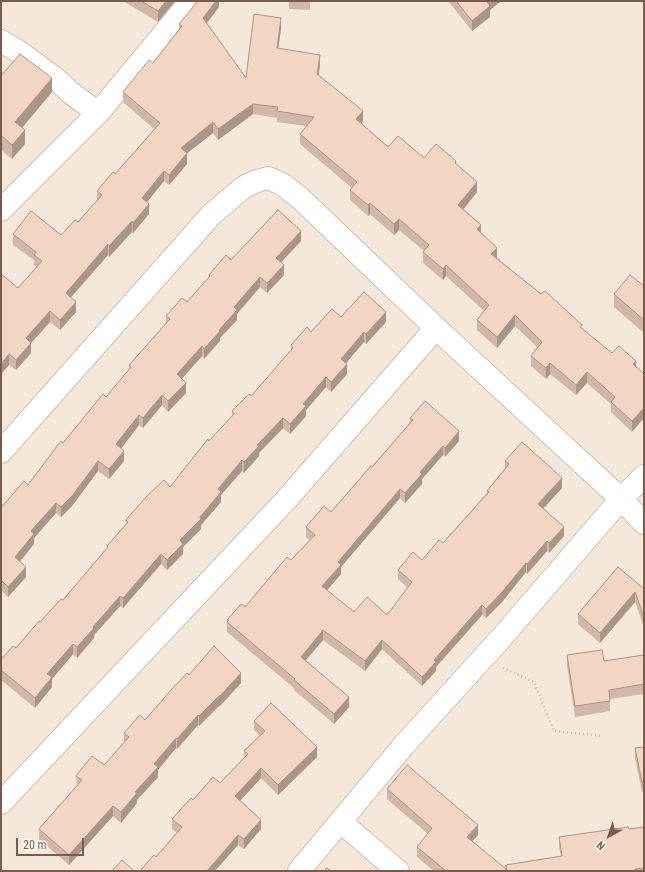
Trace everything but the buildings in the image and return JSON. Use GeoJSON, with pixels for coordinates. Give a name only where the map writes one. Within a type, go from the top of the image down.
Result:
{"type":"FeatureCollection","features":[{"type":"Feature","properties":{"kind":"street"},"geometry":{"type":"LineString","coordinates":[[1,210],[98,112],[191,1]]}},
{"type":"Feature","properties":{"kind":"street"},"geometry":{"type":"LineString","coordinates":[[1,41],[18,51],[50,74],[98,112]]}},
{"type":"Feature","properties":{"kind":"street"},"geometry":{"type":"LineString","coordinates":[[1,452],[212,214],[244,187],[256,181],[268,178],[282,184],[301,199],[436,328],[621,499],[644,523]]}},
{"type":"Feature","properties":{"kind":"street"},"geometry":{"type":"LineString","coordinates":[[1,803],[286,500],[436,328]]}},
{"type":"Feature","properties":{"kind":"street"},"geometry":{"type":"LineString","coordinates":[[299,871],[404,745],[482,659],[621,499],[644,476]]}},
{"type":"Feature","properties":{"kind":"street"},"geometry":{"type":"LineString","coordinates":[[341,822],[398,871]]}},
{"type":"Feature","properties":{"kind":"path"},"geometry":{"type":"LineString","coordinates":[[482,659],[534,682],[554,731],[602,736]]}},
{"type":"Feature","properties":{"kind":"shaded area"},"geometry":{"type":"Polygon","coordinates":[[[1,1],[644,1],[644,871],[1,871],[1,1]]]}}]}
